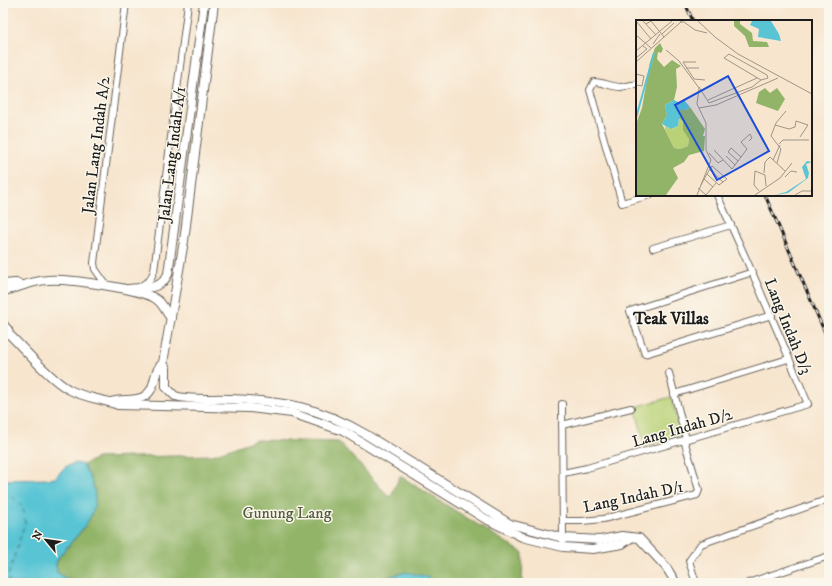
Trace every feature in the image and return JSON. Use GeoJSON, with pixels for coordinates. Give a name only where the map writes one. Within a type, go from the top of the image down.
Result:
{"type":"FeatureCollection","features":[{"type":"Feature","properties":{"kind":"street","name":"Jalan Lang Indah A/2"},"geometry":{"type":"LineString","coordinates":[[107,286],[96,269],[94,263],[126,3]]}},
{"type":"Feature","properties":{"kind":"street","name":"Jalan Lang Indah A/1"},"geometry":{"type":"LineString","coordinates":[[139,287],[150,280],[154,271],[188,3]]}},
{"type":"Feature","properties":{"kind":"street","name":"Jalan Lang Indah A/1"},"geometry":{"type":"LineString","coordinates":[[128,289],[154,287],[164,282],[168,274],[204,3]]}},
{"type":"Feature","properties":{"kind":"street"},"geometry":{"type":"LineString","coordinates":[[111,402],[117,400],[137,399],[145,396],[152,389],[157,371],[163,363],[184,240],[214,3]]}},
{"type":"Feature","properties":{"kind":"street"},"geometry":{"type":"LineString","coordinates":[[636,85],[623,87],[603,82],[594,82],[590,90],[622,203],[646,196]]}},
{"type":"Feature","properties":{"kind":"street","name":"Lang Indah D/3"},"geometry":{"type":"LineString","coordinates":[[717,196],[772,315],[788,359],[808,404]]}},
{"type":"Feature","properties":{"kind":"street"},"geometry":{"type":"LineString","coordinates":[[653,248],[731,225]]}},
{"type":"Feature","properties":{"kind":"street"},"geometry":{"type":"LineString","coordinates":[[753,272],[630,311],[645,354],[772,315]]}},
{"type":"Feature","properties":{"kind":"street"},"geometry":{"type":"LineString","coordinates":[[3,291],[16,288],[20,285],[49,279],[128,289],[157,299],[171,318]]}},
{"type":"Feature","properties":{"kind":"street"},"geometry":{"type":"LineString","coordinates":[[3,284],[16,283],[20,285]]}},
{"type":"Feature","properties":{"kind":"street"},"geometry":{"type":"LineString","coordinates":[[3,324],[8,330],[6,333],[62,386],[90,398],[111,402],[118,406],[267,409],[305,416],[343,431],[506,531],[536,542],[563,543],[600,540],[622,536],[643,541],[666,567],[676,583]]}},
{"type":"Feature","properties":{"kind":"street"},"geometry":{"type":"LineString","coordinates":[[674,394],[788,359]]}},
{"type":"Feature","properties":{"kind":"street"},"geometry":{"type":"LineString","coordinates":[[163,363],[166,368],[166,388],[175,396],[271,401],[289,404],[326,414],[366,434],[504,521],[563,543]]}},
{"type":"Feature","properties":{"kind":"street"},"geometry":{"type":"LineString","coordinates":[[669,373],[685,440]]}},
{"type":"Feature","properties":{"kind":"street"},"geometry":{"type":"LineString","coordinates":[[562,404],[563,543]]}},
{"type":"Feature","properties":{"kind":"street","name":"Lang Indah D/2"},"geometry":{"type":"LineString","coordinates":[[563,473],[587,468],[808,404]]}},
{"type":"Feature","properties":{"kind":"street"},"geometry":{"type":"LineString","coordinates":[[562,425],[630,408]]}},
{"type":"Feature","properties":{"kind":"street","name":"Lang Indah D/1"},"geometry":{"type":"LineString","coordinates":[[564,521],[582,522],[603,519],[697,495],[699,490],[685,440]]}},
{"type":"Feature","properties":{"kind":"street"},"geometry":{"type":"LineString","coordinates":[[696,583],[689,561],[701,544],[829,499]]}},
{"type":"Feature","properties":{"kind":"street"},"geometry":{"type":"LineString","coordinates":[[748,583],[829,556]]}},
{"type":"Feature","properties":{"kind":"green space"},"geometry":{"type":"Polygon","coordinates":[[[671,397],[682,436],[645,446],[635,407],[671,397]]]}},
{"type":"Feature","properties":{"kind":"green space","name":"Gunung Lang"},"geometry":{"type":"Polygon","coordinates":[[[255,440],[339,442],[390,498],[400,476],[523,553],[522,583],[88,583],[65,578],[57,572],[56,564],[59,557],[83,529],[94,489],[83,465],[97,458],[213,455],[255,440]]]}},
{"type":"Feature","properties":{"kind":"water"},"geometry":{"type":"Polygon","coordinates":[[[76,463],[83,465],[91,480],[95,493],[95,505],[85,525],[59,557],[56,564],[57,572],[65,578],[88,583],[3,583],[3,480],[55,478],[65,467],[76,463]]]}},
{"type":"Feature","properties":{"kind":"water"},"geometry":{"type":"Polygon","coordinates":[[[406,572],[425,576],[436,583],[379,583],[381,579],[406,572]]]}},
{"type":"Feature","properties":{"kind":"ferry route"},"geometry":{"type":"LineString","coordinates":[[3,495],[11,496],[23,507],[25,523],[9,573],[9,583]]}},
{"type":"Feature","properties":{"kind":"railway"},"geometry":{"type":"LineString","coordinates":[[685,3],[693,20]]}},
{"type":"Feature","properties":{"kind":"railway"},"geometry":{"type":"LineString","coordinates":[[765,196],[829,342]]}},
{"type":"Feature","properties":{"kind":"district","name":"Teak Villas"},"geometry":{"type":"Point","coordinates":[671,318]}}]}
